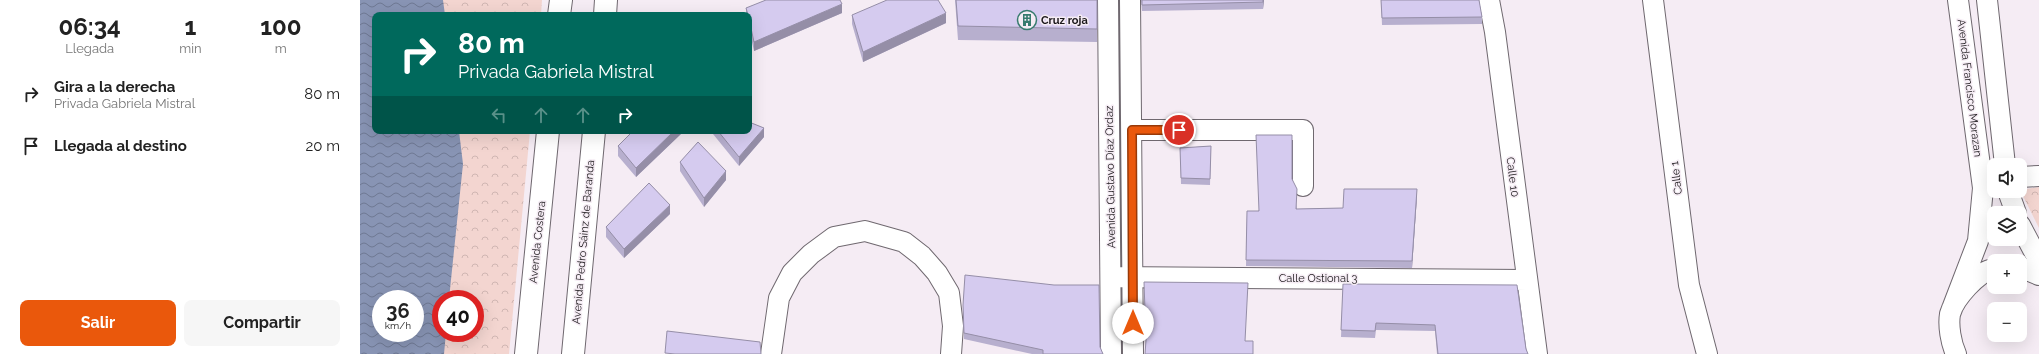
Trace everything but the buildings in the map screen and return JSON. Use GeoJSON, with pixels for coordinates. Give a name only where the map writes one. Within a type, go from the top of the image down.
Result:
{"type":"FeatureCollection","features":[{"type":"Feature","properties":{"kind":"main road"},"geometry":{"type":"LineString","coordinates":[[559,12],[560,0]]}},
{"type":"Feature","properties":{"kind":"main road"},"geometry":{"type":"LineString","coordinates":[[605,12],[606,0]]}},
{"type":"Feature","properties":{"kind":"main road","name":"Avenida Costera"},"geometry":{"type":"LineString","coordinates":[[526,354],[548,134]]}},
{"type":"Feature","properties":{"kind":"main road","name":"Avenida Pedro Sáinz de Baranda"},"geometry":{"type":"LineString","coordinates":[[573,354],[594,134]]}},
{"type":"Feature","properties":{"kind":"street","name":"Avenida Gustavo Díaz Ordaz"},"geometry":{"type":"LineString","coordinates":[[1108,0],[1111,354]]}},
{"type":"Feature","properties":{"kind":"street","name":"Avenida Gustavo Díaz Ordaz"},"geometry":{"type":"LineString","coordinates":[[1130,0],[1133,354]]}},
{"type":"Feature","properties":{"kind":"street","name":"Calle 10"},"geometry":{"type":"LineString","coordinates":[[1489,0],[1495,32],[1526,280],[1537,354]]}},
{"type":"Feature","properties":{"kind":"street","name":"Calle 1"},"geometry":{"type":"LineString","coordinates":[[1653,0],[1689,285],[1707,354]]}},
{"type":"Feature","properties":{"kind":"street","name":"Avenida Francisco Morazan"},"geometry":{"type":"LineString","coordinates":[[1958,0],[1987,174]]}},
{"type":"Feature","properties":{"kind":"street"},"geometry":{"type":"LineString","coordinates":[[1987,0],[2004,158]]}},
{"type":"Feature","properties":{"kind":"street"},"geometry":{"type":"LineString","coordinates":[[1132,130],[1303,130],[1303,186]]}},
{"type":"Feature","properties":{"kind":"street"},"geometry":{"type":"LineString","coordinates":[[2027,177],[2039,176]]}},
{"type":"Feature","properties":{"kind":"street","name":"Avenida Francisco Morazan"},"geometry":{"type":"LineString","coordinates":[[1950,314],[1978,241],[1987,186]]}},
{"type":"Feature","properties":{"kind":"street"},"geometry":{"type":"LineString","coordinates":[[772,354],[779,298],[792,273],[811,254],[834,237],[865,231],[904,242],[922,256],[937,273],[949,293],[953,326],[951,354]]}},
{"type":"Feature","properties":{"kind":"street"},"geometry":{"type":"LineString","coordinates":[[2027,238],[2039,261]]}},
{"type":"Feature","properties":{"kind":"street"},"geometry":{"type":"LineString","coordinates":[[2027,270],[2039,275]]}},
{"type":"Feature","properties":{"kind":"street"},"geometry":{"type":"LineString","coordinates":[[1956,354],[1951,344],[1950,314],[1967,286],[1982,273],[1987,271]]}},
{"type":"Feature","properties":{"kind":"street","name":"Calle Ostional 3"},"geometry":{"type":"LineString","coordinates":[[1111,276],[1526,280]]}},
{"type":"Feature","properties":{"kind":"green space"},"geometry":{"type":"Polygon","coordinates":[[[438,0],[542,0],[541,12],[439,12],[438,0]]]}},
{"type":"Feature","properties":{"kind":"green space"},"geometry":{"type":"Polygon","coordinates":[[[444,134],[530,134],[509,354],[439,354],[440,342],[484,342],[484,290],[443,290],[444,134]]]}},
{"type":"Feature","properties":{"kind":"green space"},"geometry":{"type":"Polygon","coordinates":[[[2039,187],[2039,228],[2024,198],[2027,198],[2027,189],[2039,187]]]}},
{"type":"Feature","properties":{"kind":"water"},"geometry":{"type":"Polygon","coordinates":[[[360,0],[443,0],[445,12],[372,12],[372,134],[459,134],[463,164],[450,290],[432,290],[432,342],[445,342],[444,354],[360,354],[360,0]]]}},
{"type":"Feature","properties":{"kind":"place","name":"Cruz roja"},"geometry":{"type":"Point","coordinates":[1027,20]}},
{"type":"Feature","properties":{"kind":"route"},"geometry":{"type":"LineString","coordinates":[[1133,323],[1132,130],[1179,130]]}}]}
